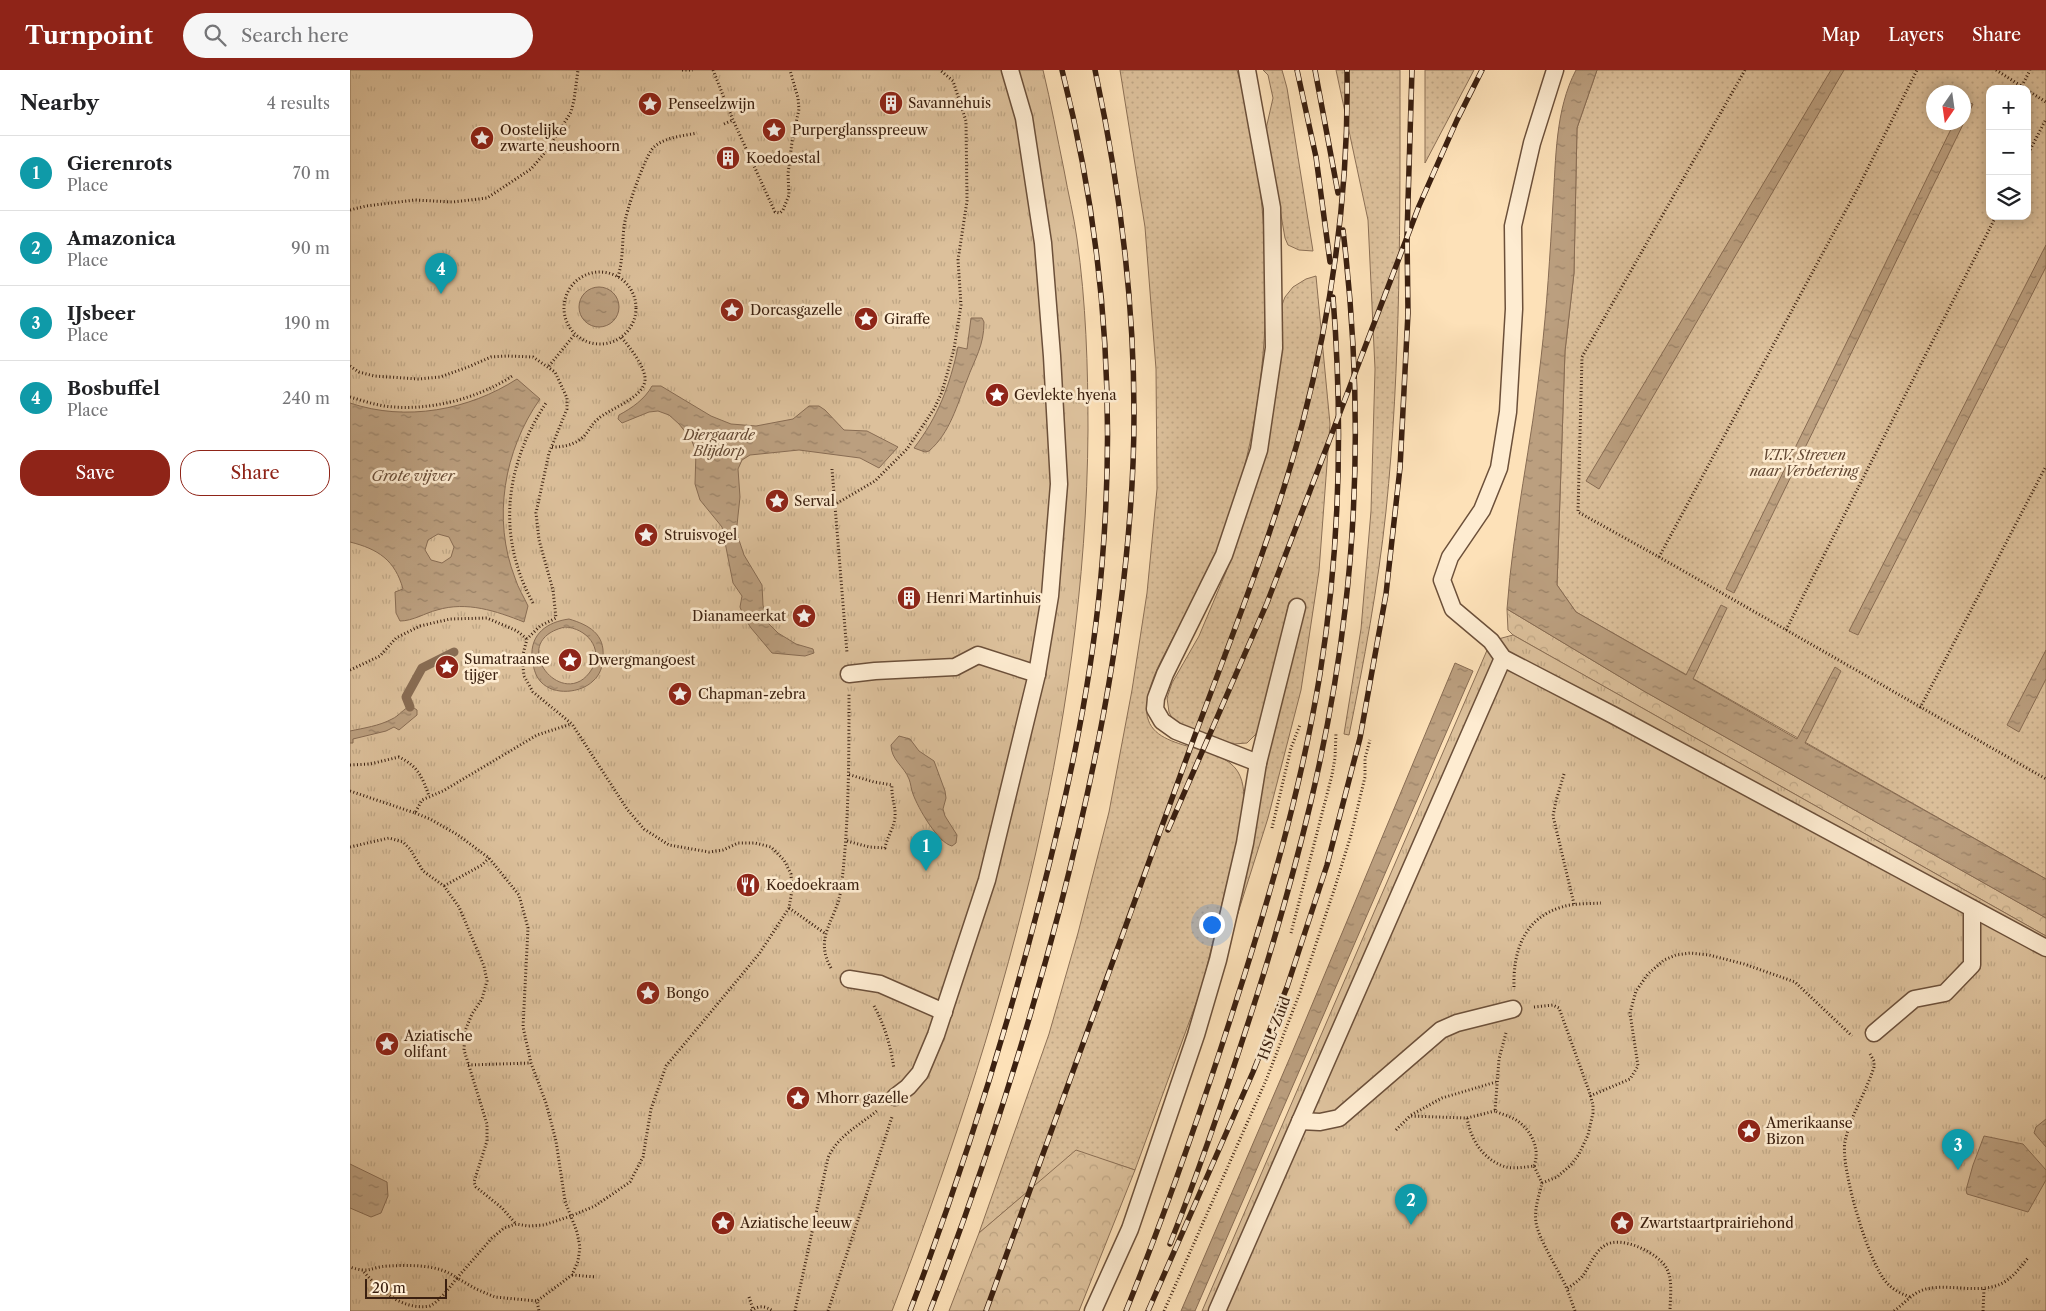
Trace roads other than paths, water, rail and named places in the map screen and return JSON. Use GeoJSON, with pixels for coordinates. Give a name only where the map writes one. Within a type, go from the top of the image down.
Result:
{"type":"FeatureCollection","features":[{"type":"Feature","properties":{"kind":"lane"},"geometry":{"type":"LineString","coordinates":[[895,1097],[908,1087],[920,1073],[944,1012],[987,880],[1037,674],[1050,596],[1060,484],[1052,356],[1043,243],[1024,118],[1010,70]]}},
{"type":"Feature","properties":{"kind":"lane"},"geometry":{"type":"LineString","coordinates":[[1247,70],[1272,208],[1274,348],[1259,450],[1224,555],[1165,674],[1156,698],[1155,709],[1162,721],[1176,731],[1258,763]]}},
{"type":"Feature","properties":{"kind":"lane"},"geometry":{"type":"LineString","coordinates":[[1555,70],[1532,143],[1513,226],[1514,309],[1508,412],[1499,468],[1482,510],[1450,556],[1442,580],[1453,609],[1491,642],[1502,658],[1613,715],[2046,948]]}},
{"type":"Feature","properties":{"kind":"lane"},"geometry":{"type":"LineString","coordinates":[[1092,1311],[1130,1229],[1196,1034],[1220,951],[1245,843],[1258,763],[1297,607]]}},
{"type":"Feature","properties":{"kind":"lane"},"geometry":{"type":"LineString","coordinates":[[849,674],[955,667],[978,655],[1037,674]]}},
{"type":"Feature","properties":{"kind":"lane"},"geometry":{"type":"LineString","coordinates":[[1217,1311],[1502,658]]}},
{"type":"Feature","properties":{"kind":"lane"},"geometry":{"type":"LineString","coordinates":[[1874,1033],[1914,999],[1946,993],[1972,965],[1972,909]]}},
{"type":"Feature","properties":{"kind":"lane"},"geometry":{"type":"LineString","coordinates":[[849,979],[880,984],[944,1012]]}},
{"type":"Feature","properties":{"kind":"lane"},"geometry":{"type":"LineString","coordinates":[[1300,1121],[1320,1122],[1339,1118],[1441,1030],[1514,1001]]}},
{"type":"Feature","properties":{"kind":"water"},"geometry":{"type":"Polygon","coordinates":[[[1576,70],[1597,70],[1577,128],[1574,273],[1565,351],[1557,585],[1576,612],[1686,675],[1721,605],[1727,608],[1693,679],[1797,739],[1835,667],[1841,671],[1805,743],[2046,879],[2046,918],[1642,690],[1507,609],[1543,339],[1560,118],[1569,85],[1576,70]]]}},
{"type":"Feature","properties":{"kind":"water"},"geometry":{"type":"Polygon","coordinates":[[[1831,70],[1844,70],[1599,489],[1586,481],[1831,70]]]}},
{"type":"Feature","properties":{"kind":"water"},"geometry":{"type":"Polygon","coordinates":[[[1951,130],[1960,130],[1734,593],[1726,589],[1951,130]]]}},
{"type":"Feature","properties":{"kind":"water"},"geometry":{"type":"Polygon","coordinates":[[[2046,245],[2046,267],[1858,635],[1849,631],[2046,245]]]}},
{"type":"Feature","properties":{"kind":"water"},"geometry":{"type":"Polygon","coordinates":[[[599,287],[613,293],[619,307],[613,321],[599,327],[585,321],[579,307],[585,293],[599,287]]]}},
{"type":"Feature","properties":{"kind":"water"},"geometry":{"type":"Polygon","coordinates":[[[971,318],[982,318],[984,330],[978,352],[952,418],[942,436],[929,451],[925,452],[914,448],[930,424],[942,400],[958,347],[967,349],[971,318]]]}},
{"type":"Feature","properties":{"kind":"water","name":"Grote vijver"},"geometry":{"type":"Polygon","coordinates":[[[517,379],[540,399],[518,440],[510,462],[503,509],[508,555],[516,582],[528,606],[524,622],[503,614],[470,607],[448,607],[410,620],[400,621],[396,613],[395,592],[403,589],[395,570],[377,552],[350,542],[350,403],[371,409],[415,412],[458,405],[498,390],[517,379]],[[438,534],[428,540],[425,550],[431,560],[442,563],[451,557],[454,547],[449,537],[438,534]]]}},
{"type":"Feature","properties":{"kind":"water"},"geometry":{"type":"Polygon","coordinates":[[[652,386],[661,386],[711,416],[731,424],[756,426],[793,419],[809,406],[819,406],[844,430],[867,431],[898,447],[879,468],[860,458],[799,450],[750,455],[742,460],[738,469],[740,497],[737,525],[738,537],[744,555],[762,585],[763,605],[767,622],[778,633],[796,644],[813,649],[814,653],[805,656],[772,653],[744,617],[740,607],[742,596],[733,583],[722,527],[700,500],[695,484],[696,451],[691,439],[679,424],[669,415],[658,411],[649,412],[622,423],[618,419],[619,415],[642,399],[652,386]]]}},
{"type":"Feature","properties":{"kind":"water"},"geometry":{"type":"Polygon","coordinates":[[[569,619],[589,628],[598,636],[603,649],[601,670],[598,676],[588,685],[575,690],[560,691],[546,686],[537,677],[533,664],[532,650],[537,636],[547,626],[569,619]],[[565,627],[547,635],[540,646],[539,659],[545,670],[555,680],[567,684],[580,681],[592,669],[596,654],[591,640],[573,628],[565,627]]]}},
{"type":"Feature","properties":{"kind":"water"},"geometry":{"type":"Polygon","coordinates":[[[2046,650],[2046,679],[2019,732],[2007,725],[2046,650]]]}},
{"type":"Feature","properties":{"kind":"water"},"geometry":{"type":"Polygon","coordinates":[[[1455,663],[1473,671],[1195,1311],[1181,1311],[1291,1055],[1455,663]]]}},
{"type":"Feature","properties":{"kind":"water"},"geometry":{"type":"Polygon","coordinates":[[[411,706],[417,710],[417,715],[399,730],[394,727],[386,731],[353,739],[353,743],[350,743],[350,731],[395,718],[411,706]]]}},
{"type":"Feature","properties":{"kind":"water"},"geometry":{"type":"Polygon","coordinates":[[[899,736],[910,739],[919,751],[934,761],[945,791],[946,798],[943,809],[945,816],[957,835],[956,843],[952,846],[941,839],[929,824],[912,792],[907,774],[893,755],[891,745],[899,736]]]}},
{"type":"Feature","properties":{"kind":"water"},"geometry":{"type":"Polygon","coordinates":[[[2046,1119],[2046,1147],[2034,1133],[2036,1127],[2046,1119]]]}},
{"type":"Feature","properties":{"kind":"water"},"geometry":{"type":"Polygon","coordinates":[[[1984,1136],[2023,1144],[2046,1170],[2046,1180],[2028,1212],[1967,1194],[1966,1190],[1973,1165],[1984,1136]]]}},
{"type":"Feature","properties":{"kind":"water"},"geometry":{"type":"Polygon","coordinates":[[[350,1164],[387,1182],[388,1196],[381,1213],[371,1217],[350,1208],[350,1164]]]}},
{"type":"Feature","properties":{"kind":"waterway"},"geometry":{"type":"LineString","coordinates":[[410,707],[406,697],[422,668],[454,652]]}},
{"type":"Feature","properties":{"kind":"railway"},"geometry":{"type":"LineString","coordinates":[[910,1311],[947,1209],[1013,1002],[1070,774],[1093,648],[1102,564],[1106,502],[1107,440],[1103,316],[1088,192],[1062,70]]}},
{"type":"Feature","properties":{"kind":"railway"},"geometry":{"type":"LineString","coordinates":[[930,1311],[967,1211],[1001,1109],[1047,956],[1073,856],[1095,759],[1120,613],[1126,564],[1133,458],[1132,347],[1123,235],[1106,125],[1095,70]]}},
{"type":"Feature","properties":{"kind":"railway"},"geometry":{"type":"LineString","coordinates":[[1297,70],[1316,157],[1330,262]]}},
{"type":"Feature","properties":{"kind":"railway"},"geometry":{"type":"LineString","coordinates":[[1315,70],[1338,193]]}},
{"type":"Feature","properties":{"kind":"railway"},"geometry":{"type":"LineString","coordinates":[[986,1311],[1250,587],[1291,466],[1313,382],[1330,294],[1342,205],[1347,115],[1347,70]]}},
{"type":"Feature","properties":{"kind":"railway"},"geometry":{"type":"LineString","coordinates":[[1148,1311],[1253,1072],[1287,987],[1327,865],[1360,738],[1386,594],[1400,468],[1408,313],[1407,235],[1412,70]]}},
{"type":"Feature","properties":{"kind":"railway"},"geometry":{"type":"LineString","coordinates":[[1168,830],[1267,603],[1419,206],[1457,120],[1482,70]]}},
{"type":"Feature","properties":{"kind":"railway"},"geometry":{"type":"LineString","coordinates":[[1170,1244],[1216,1119],[1272,945],[1311,803],[1331,707],[1339,659],[1350,563],[1355,468],[1352,325],[1343,230]]}},
{"type":"Feature","properties":{"kind":"railway"},"geometry":{"type":"LineString","coordinates":[[1126,1311],[1182,1164],[1245,972],[1271,888],[1293,803],[1312,717],[1327,627],[1336,533],[1339,439],[1333,297]]}},
{"type":"Feature","properties":{"kind":"place","name":"Savannehuis"},"geometry":{"type":"Point","coordinates":[891,103]}},
{"type":"Feature","properties":{"kind":"place","name":"Penseelzwijn"},"geometry":{"type":"Point","coordinates":[650,104]}},
{"type":"Feature","properties":{"kind":"place","name":"Purperglansspreeuw"},"geometry":{"type":"Point","coordinates":[774,130]}},
{"type":"Feature","properties":{"kind":"place","name":"Oostelijke zwarte neushoorn"},"geometry":{"type":"Point","coordinates":[482,138]}},
{"type":"Feature","properties":{"kind":"place","name":"Koedoestal"},"geometry":{"type":"Point","coordinates":[728,158]}},
{"type":"Feature","properties":{"kind":"place","name":"Bosbuffel"},"geometry":{"type":"Point","coordinates":[441,294]}},
{"type":"Feature","properties":{"kind":"place","name":"Dorcasgazelle"},"geometry":{"type":"Point","coordinates":[732,310]}},
{"type":"Feature","properties":{"kind":"place","name":"Giraffe"},"geometry":{"type":"Point","coordinates":[866,319]}},
{"type":"Feature","properties":{"kind":"place","name":"Gevlekte hyena"},"geometry":{"type":"Point","coordinates":[997,395]}},
{"type":"Feature","properties":{"kind":"place","name":"Serval"},"geometry":{"type":"Point","coordinates":[777,501]}},
{"type":"Feature","properties":{"kind":"place","name":"Struisvogel"},"geometry":{"type":"Point","coordinates":[646,535]}},
{"type":"Feature","properties":{"kind":"place","name":"Henri Martinhuis"},"geometry":{"type":"Point","coordinates":[909,598]}},
{"type":"Feature","properties":{"kind":"place","name":"Dianameerkat"},"geometry":{"type":"Point","coordinates":[804,616]}},
{"type":"Feature","properties":{"kind":"place","name":"Dwergmangoest"},"geometry":{"type":"Point","coordinates":[570,660]}},
{"type":"Feature","properties":{"kind":"place","name":"Sumatraanse tijger"},"geometry":{"type":"Point","coordinates":[447,667]}},
{"type":"Feature","properties":{"kind":"place","name":"Chapman-zebra"},"geometry":{"type":"Point","coordinates":[680,694]}},
{"type":"Feature","properties":{"kind":"place","name":"Gierenrots"},"geometry":{"type":"Point","coordinates":[926,871]}},
{"type":"Feature","properties":{"kind":"place","name":"Koedoekraam"},"geometry":{"type":"Point","coordinates":[748,885]}},
{"type":"Feature","properties":{"kind":"place","name":"Bongo"},"geometry":{"type":"Point","coordinates":[648,993]}},
{"type":"Feature","properties":{"kind":"place","name":"Aziatische olifant"},"geometry":{"type":"Point","coordinates":[387,1044]}},
{"type":"Feature","properties":{"kind":"place","name":"Mhorr gazelle"},"geometry":{"type":"Point","coordinates":[798,1098]}},
{"type":"Feature","properties":{"kind":"place","name":"Amerikaanse Bizon"},"geometry":{"type":"Point","coordinates":[1749,1131]}},
{"type":"Feature","properties":{"kind":"place","name":"IJsbeer"},"geometry":{"type":"Point","coordinates":[1958,1170]}},
{"type":"Feature","properties":{"kind":"place","name":"Aziatische leeuw"},"geometry":{"type":"Point","coordinates":[723,1223]}},
{"type":"Feature","properties":{"kind":"place","name":"Zwartstaartprairiehond"},"geometry":{"type":"Point","coordinates":[1622,1223]}},
{"type":"Feature","properties":{"kind":"place","name":"Amazonica"},"geometry":{"type":"Point","coordinates":[1411,1225]}},
{"type":"Feature","properties":{"kind":"park label","name":"Diergaarde Blijdorp"},"geometry":{"type":"Point","coordinates":[719,444]}},
{"type":"Feature","properties":{"kind":"park label","name":"V.T.V. Streven naar Verbetering"},"geometry":{"type":"Point","coordinates":[1804,464]}}]}
